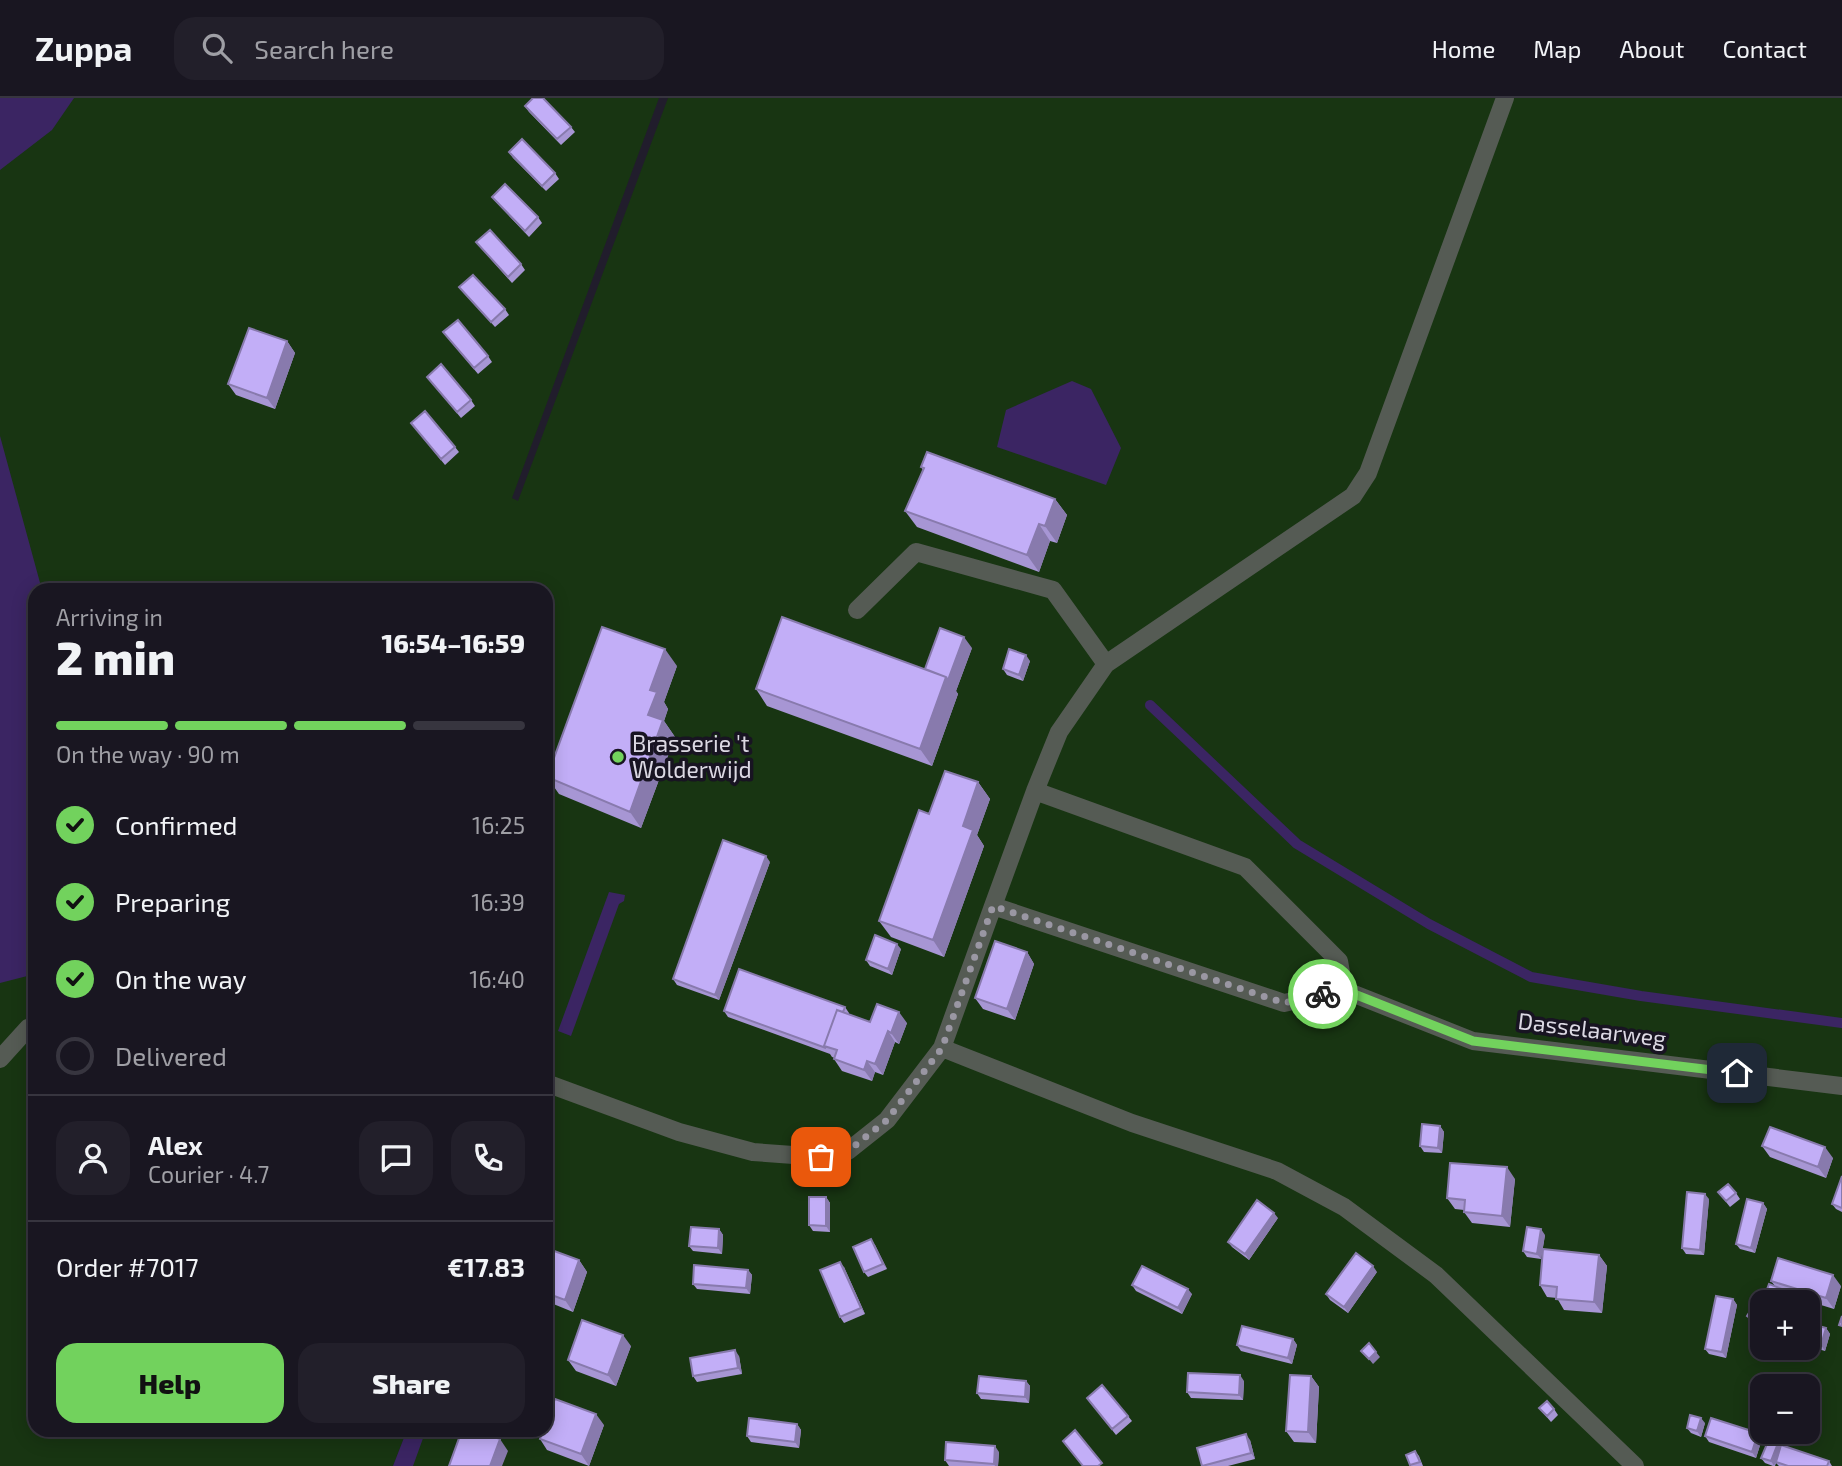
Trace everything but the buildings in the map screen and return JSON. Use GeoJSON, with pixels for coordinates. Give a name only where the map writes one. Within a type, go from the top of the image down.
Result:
{"type":"FeatureCollection","features":[{"type":"Feature","properties":{"kind":"street"},"geometry":{"type":"LineString","coordinates":[[553,1086],[679,1132],[753,1152],[821,1157],[848,1151],[887,1120],[942,1048],[1059,732],[1106,664],[1353,496],[1368,473],[1505,98]]}},
{"type":"Feature","properties":{"kind":"street"},"geometry":{"type":"LineString","coordinates":[[856,610],[916,552],[1053,590],[1106,664]]}},
{"type":"Feature","properties":{"kind":"street"},"geometry":{"type":"LineString","coordinates":[[993,906],[1284,1003],[1344,990],[1339,961],[1245,867],[1035,791]]}},
{"type":"Feature","properties":{"kind":"street","name":"Dasselaarweg"},"geometry":{"type":"LineString","coordinates":[[1344,990],[1473,1041],[1842,1086]]}},
{"type":"Feature","properties":{"kind":"street"},"geometry":{"type":"LineString","coordinates":[[0,1059],[28,1028]]}},
{"type":"Feature","properties":{"kind":"street"},"geometry":{"type":"LineString","coordinates":[[942,1048],[1132,1123],[1277,1171],[1344,1207],[1436,1275],[1635,1466]]}},
{"type":"Feature","properties":{"kind":"green space"},"geometry":{"type":"Polygon","coordinates":[[[63,98],[659,98],[512,498],[518,501],[668,98],[1842,98],[1842,1466],[411,1466],[421,1437],[553,1437],[553,583],[28,583],[28,1437],[404,1437],[393,1466],[0,1466],[0,152],[63,98]]]}},
{"type":"Feature","properties":{"kind":"shaded area"},"geometry":{"type":"Polygon","coordinates":[[[0,98],[74,98],[52,130],[0,170],[0,98]]]}},
{"type":"Feature","properties":{"kind":"shaded area"},"geometry":{"type":"Polygon","coordinates":[[[1072,381],[1091,389],[1121,448],[1106,485],[997,447],[1006,410],[1072,381]]]}},
{"type":"Feature","properties":{"kind":"shaded area"},"geometry":{"type":"Polygon","coordinates":[[[0,436],[40,583],[28,583],[28,976],[0,983],[0,436]]]}},
{"type":"Feature","properties":{"kind":"shaded area"},"geometry":{"type":"Polygon","coordinates":[[[609,892],[625,895],[624,901],[619,904],[571,1036],[558,1031],[609,892]]]}},
{"type":"Feature","properties":{"kind":"shaded area"},"geometry":{"type":"Polygon","coordinates":[[[404,1437],[423,1437],[413,1466],[393,1466],[404,1437]]]}},
{"type":"Feature","properties":{"kind":"waterway"},"geometry":{"type":"LineString","coordinates":[[1150,705],[1297,844],[1429,924],[1531,977],[1641,996],[1842,1023]]}},
{"type":"Feature","properties":{"kind":"way so far"},"geometry":{"type":"LineString","coordinates":[[821,1157],[848,1151],[887,1120],[942,1048],[993,906],[1284,1003],[1323,994]]}},
{"type":"Feature","properties":{"kind":"place","name":"Brasserie 't Wolderwijd"},"geometry":{"type":"Point","coordinates":[618,757]}},
{"type":"Feature","properties":{"kind":"route"},"geometry":{"type":"LineString","coordinates":[[1323,994],[1344,990],[1473,1041],[1737,1073]]}}]}
